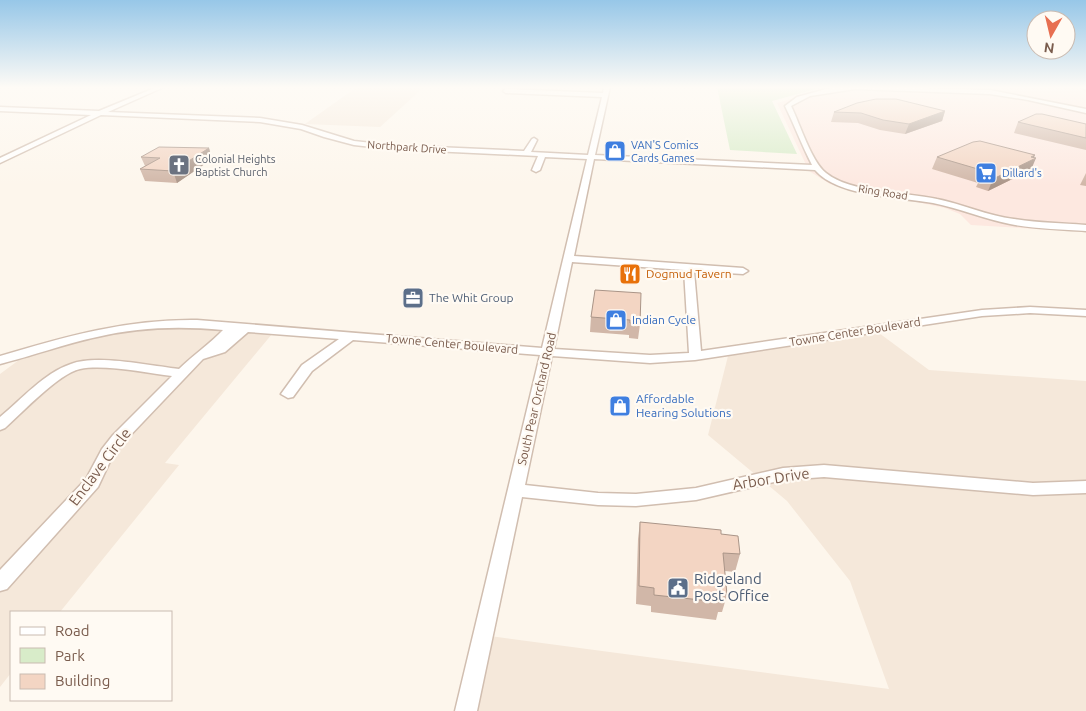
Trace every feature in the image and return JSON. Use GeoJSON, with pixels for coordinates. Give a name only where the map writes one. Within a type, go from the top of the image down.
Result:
{"type":"FeatureCollection","features":[{"type":"Feature","properties":{"kind":"street"},"geometry":{"type":"LineString","coordinates":[[0,161],[85,120]]}},
{"type":"Feature","properties":{"kind":"street","name":"Northpark Drive"},"geometry":{"type":"LineString","coordinates":[[253,120],[271,121],[302,127],[339,140],[369,145],[511,153],[515,148],[527,151]]}},
{"type":"Feature","properties":{"kind":"street","name":"South Pear Orchard Road"},"geometry":{"type":"LineString","coordinates":[[466,711],[548,352],[598,120]]}},
{"type":"Feature","properties":{"kind":"street","name":"Ring Road"},"geometry":{"type":"LineString","coordinates":[[794,120],[817,168],[823,175],[835,182],[862,190],[936,201],[1012,222],[1086,228]]}},
{"type":"Feature","properties":{"kind":"street"},"geometry":{"type":"LineString","coordinates":[[534,140],[527,151],[542,155],[817,168]]}},
{"type":"Feature","properties":{"kind":"street"},"geometry":{"type":"LineString","coordinates":[[536,170],[542,155]]}},
{"type":"Feature","properties":{"kind":"street"},"geometry":{"type":"LineString","coordinates":[[567,259],[743,271]]}},
{"type":"Feature","properties":{"kind":"street"},"geometry":{"type":"LineString","coordinates":[[689,267],[694,356]]}},
{"type":"Feature","properties":{"kind":"street","name":"Towne Center Boulevard"},"geometry":{"type":"LineString","coordinates":[[0,360],[77,337],[119,328],[175,323],[632,358],[694,356],[982,313],[1030,310],[1084,315]]}},
{"type":"Feature","properties":{"kind":"street","name":"Enclave Circle"},"geometry":{"type":"LineString","coordinates":[[0,583],[92,483],[107,453],[118,439],[180,373],[199,356],[218,347],[238,327]]}},
{"type":"Feature","properties":{"kind":"street"},"geometry":{"type":"LineString","coordinates":[[288,394],[307,368],[351,336]]}},
{"type":"Feature","properties":{"kind":"street"},"geometry":{"type":"LineString","coordinates":[[0,425],[54,379],[76,366],[100,366],[180,373]]}},
{"type":"Feature","properties":{"kind":"street","name":"Arbor Drive"},"geometry":{"type":"LineString","coordinates":[[516,490],[598,499],[636,500],[696,494],[783,474],[824,471],[1033,489],[1086,487]]}},
{"type":"Feature","properties":{"kind":"shaded area"},"geometry":{"type":"Polygon","coordinates":[[[310,120],[388,120],[380,127],[305,124],[310,120]]]}},
{"type":"Feature","properties":{"kind":"shaded area"},"geometry":{"type":"Polygon","coordinates":[[[785,120],[1086,120],[1086,232],[971,225],[960,214],[945,208],[907,200],[868,195],[830,184],[809,171],[785,120]]]}},
{"type":"Feature","properties":{"kind":"shaded area"},"geometry":{"type":"Polygon","coordinates":[[[144,327],[197,328],[272,334],[165,463],[179,465],[61,611],[10,611],[10,674],[0,687],[0,374],[23,357],[76,341],[144,327]]]}},
{"type":"Feature","properties":{"kind":"shaded area"},"geometry":{"type":"Polygon","coordinates":[[[879,333],[929,370],[1086,381],[1086,711],[475,711],[490,636],[889,689],[850,581],[787,501],[708,435],[728,356],[879,333]]]}},
{"type":"Feature","properties":{"kind":"green space"},"geometry":{"type":"Polygon","coordinates":[[[724,120],[781,120],[797,154],[730,150],[724,120]]]}},
{"type":"Feature","properties":{"kind":"building"},"geometry":{"type":"Polygon","coordinates":[[[884,120],[920,120],[909,124],[884,120]]]}},
{"type":"Feature","properties":{"kind":"building"},"geometry":{"type":"Polygon","coordinates":[[[1022,120],[1069,120],[1086,124],[1086,138],[1018,122],[1022,120]]]}},
{"type":"Feature","properties":{"kind":"building"},"geometry":{"type":"Polygon","coordinates":[[[980,141],[1035,155],[1031,157],[1036,158],[993,179],[981,175],[988,172],[937,157],[973,142],[980,141]]]}},
{"type":"Feature","properties":{"kind":"building"},"geometry":{"type":"Polygon","coordinates":[[[159,147],[209,148],[173,171],[140,169],[160,158],[141,157],[159,147]]]}},
{"type":"Feature","properties":{"kind":"building"},"geometry":{"type":"Polygon","coordinates":[[[595,290],[641,293],[640,324],[630,323],[630,320],[591,317],[595,290]]]}},
{"type":"Feature","properties":{"kind":"building","name":"Ridgeland Post Office"},"geometry":{"type":"Polygon","coordinates":[[[640,522],[721,530],[721,534],[738,536],[740,554],[723,553],[727,595],[719,594],[720,602],[654,595],[654,588],[639,586],[640,522]]]}},
{"type":"Feature","properties":{"kind":"place","name":"VAN'S Comics Cards Games"},"geometry":{"type":"Point","coordinates":[615,151]}},
{"type":"Feature","properties":{"kind":"place","name":"Colonial Heights Baptist Church"},"geometry":{"type":"Point","coordinates":[179,165]}},
{"type":"Feature","properties":{"kind":"place","name":"Dillard's"},"geometry":{"type":"Point","coordinates":[986,173]}},
{"type":"Feature","properties":{"kind":"place","name":"Dogmud Tavern"},"geometry":{"type":"Point","coordinates":[630,274]}},
{"type":"Feature","properties":{"kind":"place","name":"The Whit Group"},"geometry":{"type":"Point","coordinates":[413,298]}},
{"type":"Feature","properties":{"kind":"place","name":"Indian Cycle"},"geometry":{"type":"Point","coordinates":[616,320]}},
{"type":"Feature","properties":{"kind":"place","name":"Affordable Hearing Solutions"},"geometry":{"type":"Point","coordinates":[620,406]}},
{"type":"Feature","properties":{"kind":"place","name":"Ridgeland Post Office"},"geometry":{"type":"Point","coordinates":[678,588]}}]}
